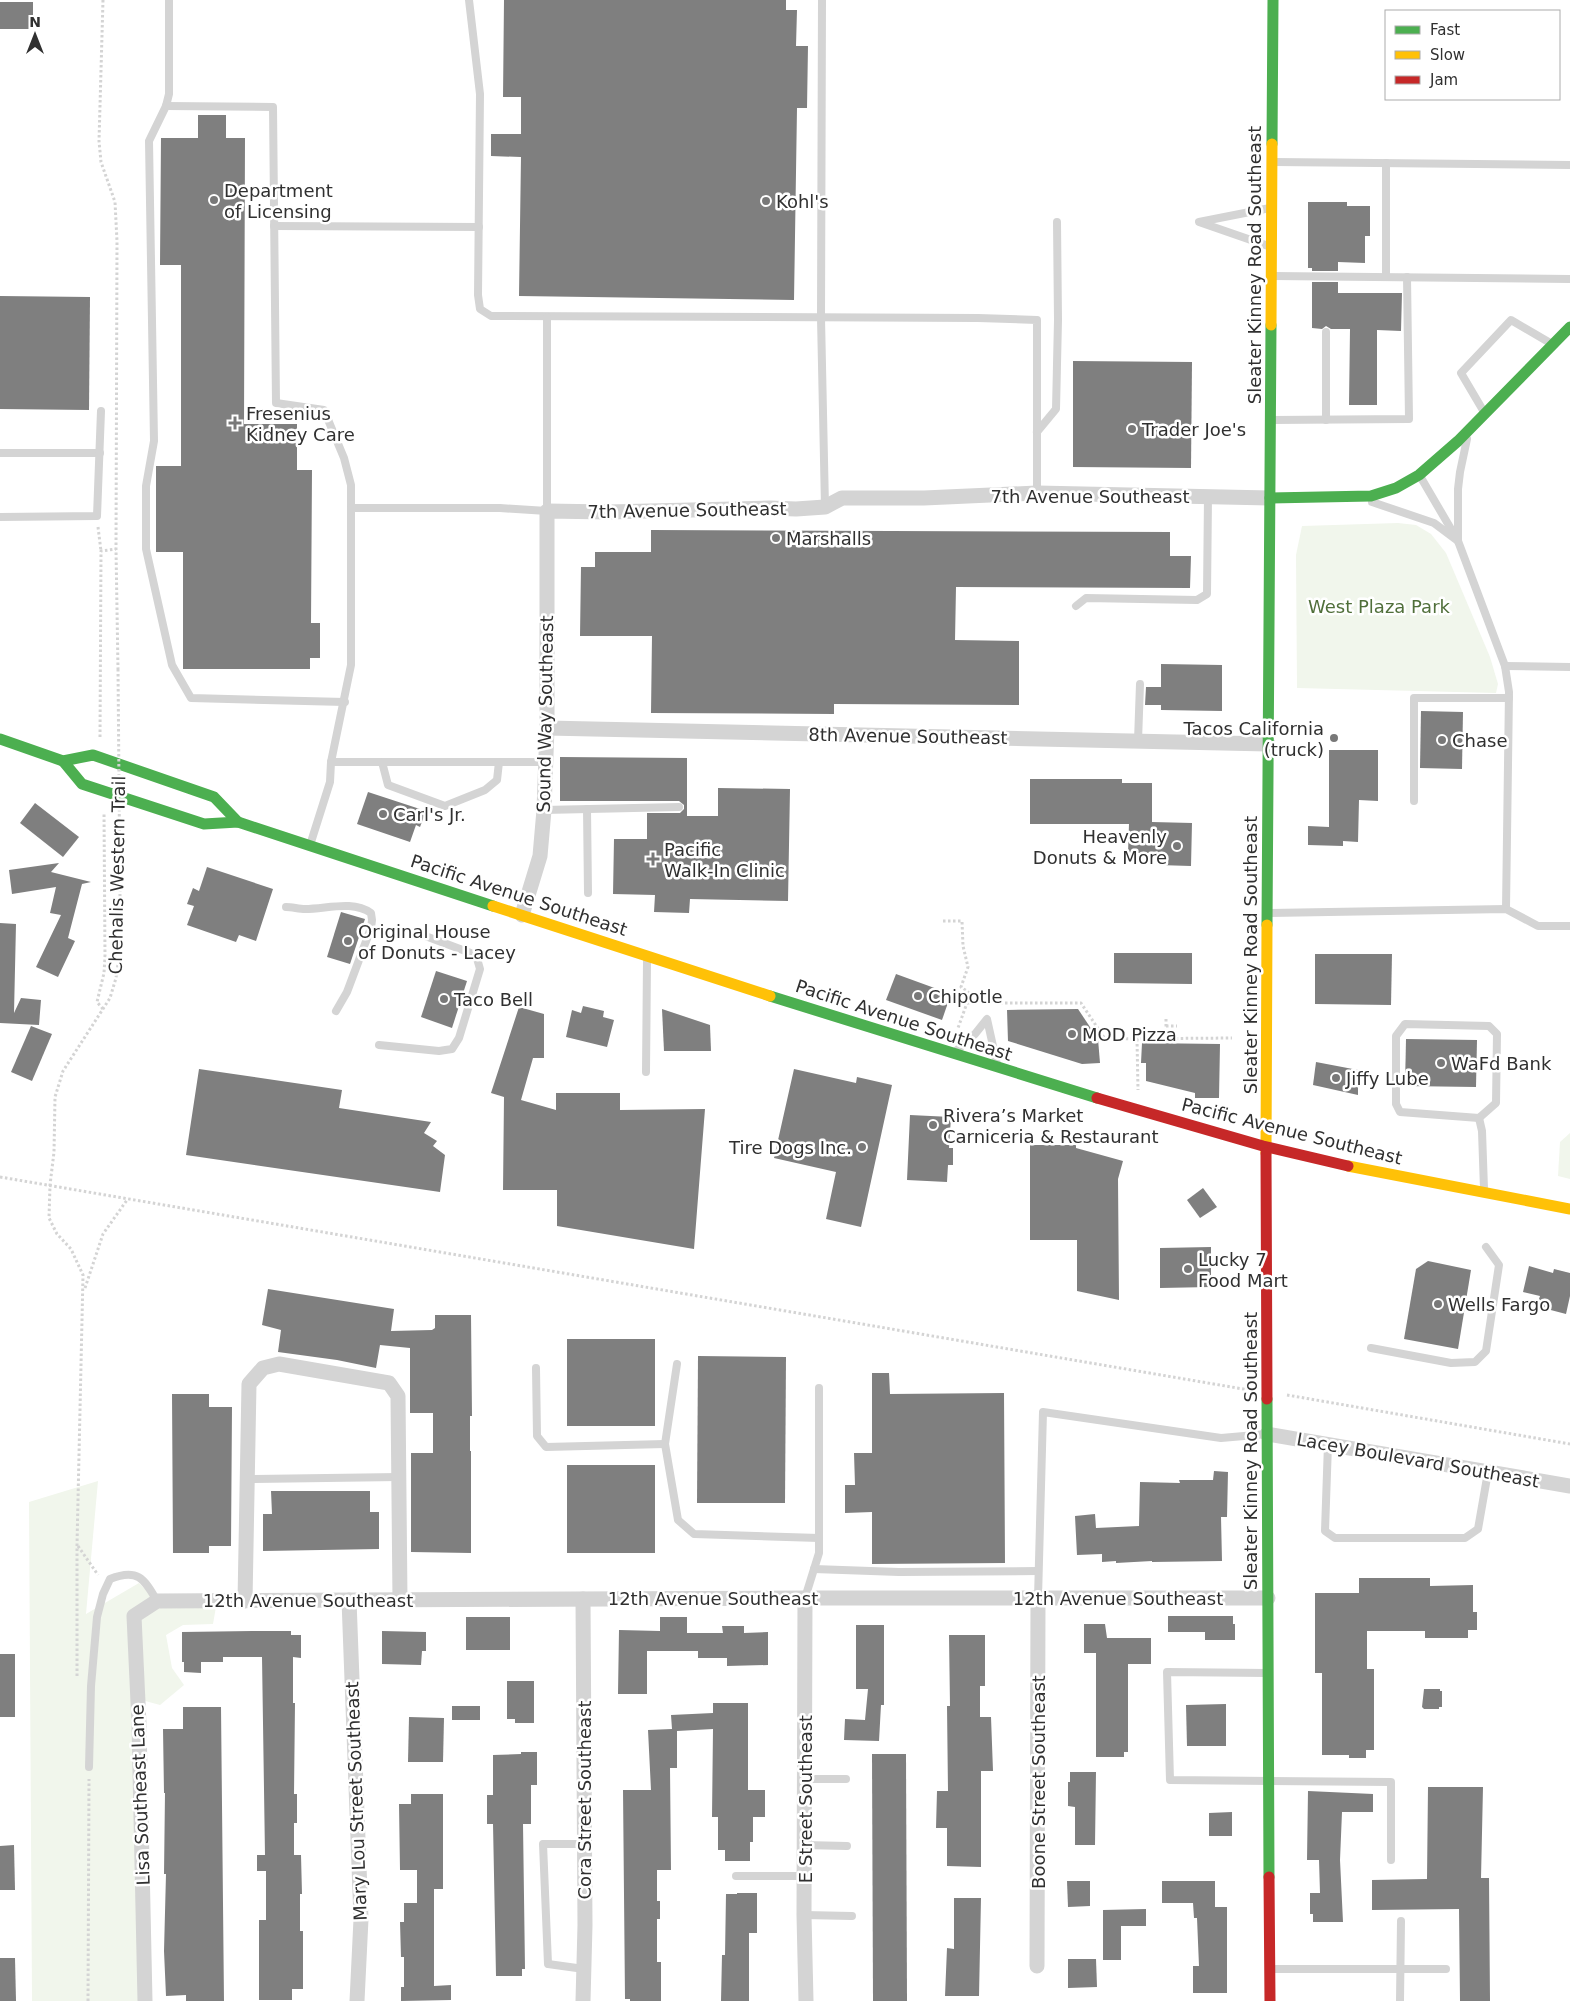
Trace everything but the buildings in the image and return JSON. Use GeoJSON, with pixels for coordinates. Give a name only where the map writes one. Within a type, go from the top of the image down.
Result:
{"type":"FeatureCollection","features":[{"type":"Feature","properties":{"kind":"main road","name":"Sleater Kinney Road Southeast"},"geometry":{"type":"LineString","coordinates":[[1270,2001],[1266,1147],[1273,0]]}},
{"type":"Feature","properties":{"kind":"main road","name":"7th Avenue Southeast"},"geometry":{"type":"LineString","coordinates":[[1270,498],[1371,496],[1396,488],[1419,475],[1470,429],[1570,327]]}},
{"type":"Feature","properties":{"kind":"main road","name":"Pacific Avenue Southeast"},"geometry":{"type":"LineString","coordinates":[[0,739],[63,760],[93,755],[214,797],[238,822]]}},
{"type":"Feature","properties":{"kind":"main road","name":"Pacific Avenue Southeast"},"geometry":{"type":"LineString","coordinates":[[63,760],[82,784],[204,824],[238,822],[310,844],[647,956],[998,1068],[1266,1147],[1378,1172],[1570,1209]]}},
{"type":"Feature","properties":{"kind":"street","name":"7th Avenue Southeast"},"geometry":{"type":"LineString","coordinates":[[547,511],[796,509],[825,506],[842,498],[924,498],[1037,494],[1270,498]]}},
{"type":"Feature","properties":{"kind":"street","name":"Sound Way Southeast"},"geometry":{"type":"LineString","coordinates":[[522,915],[540,856],[544,810],[547,728],[547,511]]}},
{"type":"Feature","properties":{"kind":"street","name":"8th Avenue Southeast"},"geometry":{"type":"LineString","coordinates":[[547,728],[1268,744]]}},
{"type":"Feature","properties":{"kind":"street"},"geometry":{"type":"LineString","coordinates":[[245,1601],[249,1384],[263,1368],[279,1364],[389,1384],[398,1396],[400,1600]]}},
{"type":"Feature","properties":{"kind":"street","name":"Lacey Boulevard Southeast"},"geometry":{"type":"LineString","coordinates":[[1267,1434],[1570,1486]]}},
{"type":"Feature","properties":{"kind":"street","name":"E Street Southeast"},"geometry":{"type":"LineString","coordinates":[[805,1598],[804,1915],[806,2001]]}},
{"type":"Feature","properties":{"kind":"street","name":"Boone Street Southeast"},"geometry":{"type":"LineString","coordinates":[[1037,1966],[1038,1598]]}},
{"type":"Feature","properties":{"kind":"street","name":"12th Avenue Southeast"},"geometry":{"type":"LineString","coordinates":[[157,1601],[1268,1598]]}},
{"type":"Feature","properties":{"kind":"street","name":"Cora Street Southeast"},"geometry":{"type":"LineString","coordinates":[[583,1599],[583,2001]]}},
{"type":"Feature","properties":{"kind":"street","name":"Mary Lou Street Southeast"},"geometry":{"type":"LineString","coordinates":[[349,1600],[361,1919],[357,2001]]}},
{"type":"Feature","properties":{"kind":"street","name":"Lisa Southeast Lane"},"geometry":{"type":"LineString","coordinates":[[145,2001],[139,1724],[134,1616],[157,1601]]}},
{"type":"Feature","properties":{"kind":"lane"},"geometry":{"type":"LineString","coordinates":[[169,0],[169,94],[166,106],[149,141],[154,441],[146,486],[146,549],[172,666],[190,698],[345,702]]}},
{"type":"Feature","properties":{"kind":"lane"},"geometry":{"type":"LineString","coordinates":[[469,0],[480,94],[478,295],[480,309],[491,316],[969,318],[1036,320],[1037,494]]}},
{"type":"Feature","properties":{"kind":"lane"},"geometry":{"type":"LineString","coordinates":[[822,0],[821,318],[825,506]]}},
{"type":"Feature","properties":{"kind":"lane"},"geometry":{"type":"LineString","coordinates":[[166,106],[273,106],[276,404],[324,410],[347,467],[351,485],[351,665],[345,702],[331,762],[330,782],[310,844]]}},
{"type":"Feature","properties":{"kind":"lane"},"geometry":{"type":"LineString","coordinates":[[1272,162],[1570,165]]}},
{"type":"Feature","properties":{"kind":"lane"},"geometry":{"type":"LineString","coordinates":[[1386,163],[1386,277]]}},
{"type":"Feature","properties":{"kind":"lane"},"geometry":{"type":"LineString","coordinates":[[1271,248],[1199,222],[1272,208]]}},
{"type":"Feature","properties":{"kind":"lane"},"geometry":{"type":"LineString","coordinates":[[1037,432],[1056,409],[1058,320],[1057,222]]}},
{"type":"Feature","properties":{"kind":"lane"},"geometry":{"type":"LineString","coordinates":[[274,226],[479,227]]}},
{"type":"Feature","properties":{"kind":"lane"},"geometry":{"type":"LineString","coordinates":[[1271,276],[1570,279]]}},
{"type":"Feature","properties":{"kind":"lane"},"geometry":{"type":"LineString","coordinates":[[1270,420],[1409,419],[1407,277]]}},
{"type":"Feature","properties":{"kind":"lane"},"geometry":{"type":"LineString","coordinates":[[351,508],[500,508],[547,511],[547,317]]}},
{"type":"Feature","properties":{"kind":"lane"},"geometry":{"type":"LineString","coordinates":[[1485,413],[1461,373],[1511,320],[1552,344]]}},
{"type":"Feature","properties":{"kind":"lane"},"geometry":{"type":"LineString","coordinates":[[1326,332],[1326,420]]}},
{"type":"Feature","properties":{"kind":"lane"},"geometry":{"type":"LineString","coordinates":[[0,517],[97,516],[101,411]]}},
{"type":"Feature","properties":{"kind":"lane"},"geometry":{"type":"LineString","coordinates":[[1458,541],[1458,489],[1470,429]]}},
{"type":"Feature","properties":{"kind":"lane"},"geometry":{"type":"LineString","coordinates":[[0,453],[100,453]]}},
{"type":"Feature","properties":{"kind":"lane"},"geometry":{"type":"LineString","coordinates":[[1419,475],[1458,541],[1504,666],[1509,698],[1506,909]]}},
{"type":"Feature","properties":{"kind":"lane"},"geometry":{"type":"LineString","coordinates":[[1356,496],[1434,523],[1458,541]]}},
{"type":"Feature","properties":{"kind":"lane"},"geometry":{"type":"LineString","coordinates":[[1076,606],[1086,598],[1197,600],[1207,594],[1208,497]]}},
{"type":"Feature","properties":{"kind":"lane"},"geometry":{"type":"LineString","coordinates":[[1504,666],[1570,667]]}},
{"type":"Feature","properties":{"kind":"lane"},"geometry":{"type":"LineString","coordinates":[[1138,741],[1140,684]]}},
{"type":"Feature","properties":{"kind":"lane"},"geometry":{"type":"LineString","coordinates":[[1414,801],[1414,698],[1509,698]]}},
{"type":"Feature","properties":{"kind":"lane"},"geometry":{"type":"LineString","coordinates":[[331,762],[546,762]]}},
{"type":"Feature","properties":{"kind":"lane"},"geometry":{"type":"LineString","coordinates":[[382,762],[388,785],[445,806],[486,790],[497,780],[499,762]]}},
{"type":"Feature","properties":{"kind":"lane"},"geometry":{"type":"LineString","coordinates":[[544,810],[679,807]]}},
{"type":"Feature","properties":{"kind":"lane"},"geometry":{"type":"LineString","coordinates":[[587,809],[588,893]]}},
{"type":"Feature","properties":{"kind":"lane"},"geometry":{"type":"LineString","coordinates":[[286,907],[305,909],[354,906],[371,913],[371,928],[347,992],[336,1011]]}},
{"type":"Feature","properties":{"kind":"lane"},"geometry":{"type":"LineString","coordinates":[[1267,913],[1506,909],[1538,926],[1570,926]]}},
{"type":"Feature","properties":{"kind":"lane"},"geometry":{"type":"LineString","coordinates":[[379,1045],[439,1052],[452,1049],[459,1038],[480,968],[479,960],[476,954],[420,934]]}},
{"type":"Feature","properties":{"kind":"lane"},"geometry":{"type":"LineString","coordinates":[[646,1072],[647,956]]}},
{"type":"Feature","properties":{"kind":"lane"},"geometry":{"type":"LineString","coordinates":[[953,1054],[975,1034],[987,1019],[998,1068]]}},
{"type":"Feature","properties":{"kind":"lane"},"geometry":{"type":"LineString","coordinates":[[1405,1024],[1489,1026],[1497,1034],[1496,1103],[1479,1118],[1400,1112],[1396,1104],[1396,1036],[1405,1024]]}},
{"type":"Feature","properties":{"kind":"lane"},"geometry":{"type":"LineString","coordinates":[[1479,1118],[1482,1131],[1484,1191]]}},
{"type":"Feature","properties":{"kind":"lane"},"geometry":{"type":"LineString","coordinates":[[1371,1348],[1451,1363],[1474,1362],[1486,1351],[1499,1264],[1486,1247]]}},
{"type":"Feature","properties":{"kind":"lane"},"geometry":{"type":"LineString","coordinates":[[677,1364],[665,1444],[678,1520],[694,1534],[819,1538]]}},
{"type":"Feature","properties":{"kind":"lane"},"geometry":{"type":"LineString","coordinates":[[536,1368],[537,1436],[546,1447],[665,1444]]}},
{"type":"Feature","properties":{"kind":"lane"},"geometry":{"type":"LineString","coordinates":[[805,1598],[819,1553],[819,1388]]}},
{"type":"Feature","properties":{"kind":"lane"},"geometry":{"type":"LineString","coordinates":[[1038,1598],[1043,1412],[1221,1438],[1267,1434]]}},
{"type":"Feature","properties":{"kind":"lane"},"geometry":{"type":"LineString","coordinates":[[1328,1444],[1325,1531],[1335,1538],[1464,1538],[1478,1529],[1488,1472]]}},
{"type":"Feature","properties":{"kind":"lane"},"geometry":{"type":"LineString","coordinates":[[247,1480],[398,1477]]}},
{"type":"Feature","properties":{"kind":"lane"},"geometry":{"type":"LineString","coordinates":[[814,1569],[899,1572],[1038,1571]]}},
{"type":"Feature","properties":{"kind":"lane"},"geometry":{"type":"LineString","coordinates":[[89,1767],[91,1686],[97,1616],[107,1585],[110,1579],[124,1573],[138,1576],[146,1581],[157,1601]]}},
{"type":"Feature","properties":{"kind":"lane"},"geometry":{"type":"LineString","coordinates":[[1267,1674],[1167,1672],[1170,1780],[1391,1782],[1391,1860]]}},
{"type":"Feature","properties":{"kind":"lane"},"geometry":{"type":"LineString","coordinates":[[805,1779],[846,1779]]}},
{"type":"Feature","properties":{"kind":"lane"},"geometry":{"type":"LineString","coordinates":[[584,1844],[543,1844],[548,1964],[584,1969]]}},
{"type":"Feature","properties":{"kind":"lane"},"geometry":{"type":"LineString","coordinates":[[804,1845],[847,1846]]}},
{"type":"Feature","properties":{"kind":"lane"},"geometry":{"type":"LineString","coordinates":[[736,1876],[804,1876]]}},
{"type":"Feature","properties":{"kind":"lane"},"geometry":{"type":"LineString","coordinates":[[804,1915],[852,1916]]}},
{"type":"Feature","properties":{"kind":"lane"},"geometry":{"type":"LineString","coordinates":[[1400,2001],[1401,1921]]}},
{"type":"Feature","properties":{"kind":"lane"},"geometry":{"type":"LineString","coordinates":[[1270,1968],[1446,1969]]}},
{"type":"Feature","properties":{"kind":"path","name":"Chehalis Western Trail"},"geometry":{"type":"LineString","coordinates":[[83,1292],[83,1275],[70,1249],[57,1234],[50,1218],[50,1185],[54,1152],[55,1097],[63,1071],[110,998],[116,978],[119,957],[116,549],[117,241],[115,202],[100,162],[102,0]]}},
{"type":"Feature","properties":{"kind":"path"},"geometry":{"type":"LineString","coordinates":[[99,543],[101,551],[100,742]]}},
{"type":"Feature","properties":{"kind":"path"},"geometry":{"type":"LineString","coordinates":[[101,551],[116,549]]}},
{"type":"Feature","properties":{"kind":"path"},"geometry":{"type":"LineString","coordinates":[[103,806],[105,957],[104,973],[97,1002],[103,1009]]}},
{"type":"Feature","properties":{"kind":"path"},"geometry":{"type":"LineString","coordinates":[[943,921],[962,922],[963,946],[968,967],[961,987],[968,992],[958,1028]]}},
{"type":"Feature","properties":{"kind":"path"},"geometry":{"type":"LineString","coordinates":[[1000,1003],[1081,1003],[1104,1039],[1232,1038]]}},
{"type":"Feature","properties":{"kind":"path"},"geometry":{"type":"LineString","coordinates":[[966,1004],[977,1004]]}},
{"type":"Feature","properties":{"kind":"path"},"geometry":{"type":"LineString","coordinates":[[1166,1019],[1166,1039]]}},
{"type":"Feature","properties":{"kind":"path"},"geometry":{"type":"LineString","coordinates":[[1166,1026],[1177,1026]]}},
{"type":"Feature","properties":{"kind":"path"},"geometry":{"type":"LineString","coordinates":[[1137,1038],[1138,1091]]}},
{"type":"Feature","properties":{"kind":"path"},"geometry":{"type":"LineString","coordinates":[[0,1177],[1200,1383],[1266,1392],[1570,1444]]}},
{"type":"Feature","properties":{"kind":"path"},"geometry":{"type":"LineString","coordinates":[[77,1685],[77,1545],[83,1292],[103,1234],[127,1200]]}},
{"type":"Feature","properties":{"kind":"path"},"geometry":{"type":"LineString","coordinates":[[77,1545],[101,1581],[107,1585]]}},
{"type":"Feature","properties":{"kind":"path"},"geometry":{"type":"LineString","coordinates":[[88,2001],[89,1767]]}},
{"type":"Feature","properties":{"kind":"green space","name":"West Plaza Park"},"geometry":{"type":"Polygon","coordinates":[[[1398,523],[1416,525],[1431,534],[1446,553],[1490,657],[1498,684],[1496,693],[1297,688],[1296,555],[1302,526],[1398,523]]]}},
{"type":"Feature","properties":{"kind":"green space"},"geometry":{"type":"Polygon","coordinates":[[[1570,1133],[1570,1179],[1558,1176],[1560,1142],[1570,1133]]]}},
{"type":"Feature","properties":{"kind":"green space"},"geometry":{"type":"Polygon","coordinates":[[[98,1481],[86,1614],[139,1583],[157,1601],[217,1601],[213,1624],[183,1625],[166,1635],[172,1668],[184,1685],[160,1705],[138,1699],[145,2001],[32,2001],[29,1502],[98,1481]]]}},
{"type":"Feature","properties":{"kind":"traffic: fast"},"geometry":{"type":"LineString","coordinates":[[1272,144],[1273,0]]}},
{"type":"Feature","properties":{"kind":"traffic: fast"},"geometry":{"type":"LineString","coordinates":[[1267,925],[1271,325]]}},
{"type":"Feature","properties":{"kind":"traffic: fast"},"geometry":{"type":"LineString","coordinates":[[1270,498],[1371,496],[1396,488],[1419,475],[1458,441],[1570,327]]}},
{"type":"Feature","properties":{"kind":"traffic: fast"},"geometry":{"type":"LineString","coordinates":[[0,739],[63,761],[93,755],[214,797],[238,822]]}},
{"type":"Feature","properties":{"kind":"traffic: fast"},"geometry":{"type":"LineString","coordinates":[[63,761],[82,784],[204,824],[238,822],[493,906]]}},
{"type":"Feature","properties":{"kind":"traffic: fast"},"geometry":{"type":"LineString","coordinates":[[770,996],[1097,1098]]}},
{"type":"Feature","properties":{"kind":"traffic: fast"},"geometry":{"type":"LineString","coordinates":[[1267,1399],[1269,1877]]}},
{"type":"Feature","properties":{"kind":"traffic: slow"},"geometry":{"type":"LineString","coordinates":[[1271,325],[1272,144]]}},
{"type":"Feature","properties":{"kind":"traffic: slow"},"geometry":{"type":"LineString","coordinates":[[493,906],[770,996]]}},
{"type":"Feature","properties":{"kind":"traffic: slow"},"geometry":{"type":"LineString","coordinates":[[1266,1153],[1267,925]]}},
{"type":"Feature","properties":{"kind":"traffic: slow"},"geometry":{"type":"LineString","coordinates":[[1348,1166],[1570,1209]]}},
{"type":"Feature","properties":{"kind":"traffic: jam"},"geometry":{"type":"LineString","coordinates":[[1097,1098],[1263,1146],[1348,1166]]}},
{"type":"Feature","properties":{"kind":"traffic: jam"},"geometry":{"type":"LineString","coordinates":[[1266,1153],[1267,1399]]}},
{"type":"Feature","properties":{"kind":"traffic: jam"},"geometry":{"type":"LineString","coordinates":[[1269,1877],[1270,2001]]}},
{"type":"Feature","properties":{"kind":"place","name":"Department of Licensing"},"geometry":{"type":"Point","coordinates":[214,200]}},
{"type":"Feature","properties":{"kind":"place","name":"Kohl's"},"geometry":{"type":"Point","coordinates":[766,201]}},
{"type":"Feature","properties":{"kind":"place","name":"Fresenius Kidney Care"},"geometry":{"type":"Point","coordinates":[235,423]}},
{"type":"Feature","properties":{"kind":"place","name":"Trader Joe's"},"geometry":{"type":"Point","coordinates":[1132,429]}},
{"type":"Feature","properties":{"kind":"place","name":"Marshalls"},"geometry":{"type":"Point","coordinates":[776,538]}},
{"type":"Feature","properties":{"kind":"place","name":"Tacos California (truck)"},"geometry":{"type":"Point","coordinates":[1334,738]}},
{"type":"Feature","properties":{"kind":"place","name":"Chase"},"geometry":{"type":"Point","coordinates":[1442,740]}},
{"type":"Feature","properties":{"kind":"place","name":"Carl's Jr."},"geometry":{"type":"Point","coordinates":[383,814]}},
{"type":"Feature","properties":{"kind":"place","name":"Heavenly Donuts & More"},"geometry":{"type":"Point","coordinates":[1177,846]}},
{"type":"Feature","properties":{"kind":"place","name":"Pacific Walk-In Clinic"},"geometry":{"type":"Point","coordinates":[653,859]}},
{"type":"Feature","properties":{"kind":"place","name":"Original House of Donuts - Lacey"},"geometry":{"type":"Point","coordinates":[348,941]}},
{"type":"Feature","properties":{"kind":"place","name":"Chipotle"},"geometry":{"type":"Point","coordinates":[918,996]}},
{"type":"Feature","properties":{"kind":"place","name":"Taco Bell"},"geometry":{"type":"Point","coordinates":[444,999]}},
{"type":"Feature","properties":{"kind":"place","name":"MOD Pizza"},"geometry":{"type":"Point","coordinates":[1072,1034]}},
{"type":"Feature","properties":{"kind":"place","name":"WaFd Bank"},"geometry":{"type":"Point","coordinates":[1441,1063]}},
{"type":"Feature","properties":{"kind":"place","name":"Jiffy Lube"},"geometry":{"type":"Point","coordinates":[1336,1078]}},
{"type":"Feature","properties":{"kind":"place","name":"Rivera’s Market Carniceria & Restaurant"},"geometry":{"type":"Point","coordinates":[933,1125]}},
{"type":"Feature","properties":{"kind":"place","name":"Tire Dogs Inc."},"geometry":{"type":"Point","coordinates":[862,1147]}},
{"type":"Feature","properties":{"kind":"place","name":"Lucky 7 Food Mart"},"geometry":{"type":"Point","coordinates":[1188,1269]}},
{"type":"Feature","properties":{"kind":"place","name":"Wells Fargo"},"geometry":{"type":"Point","coordinates":[1438,1304]}}]}
